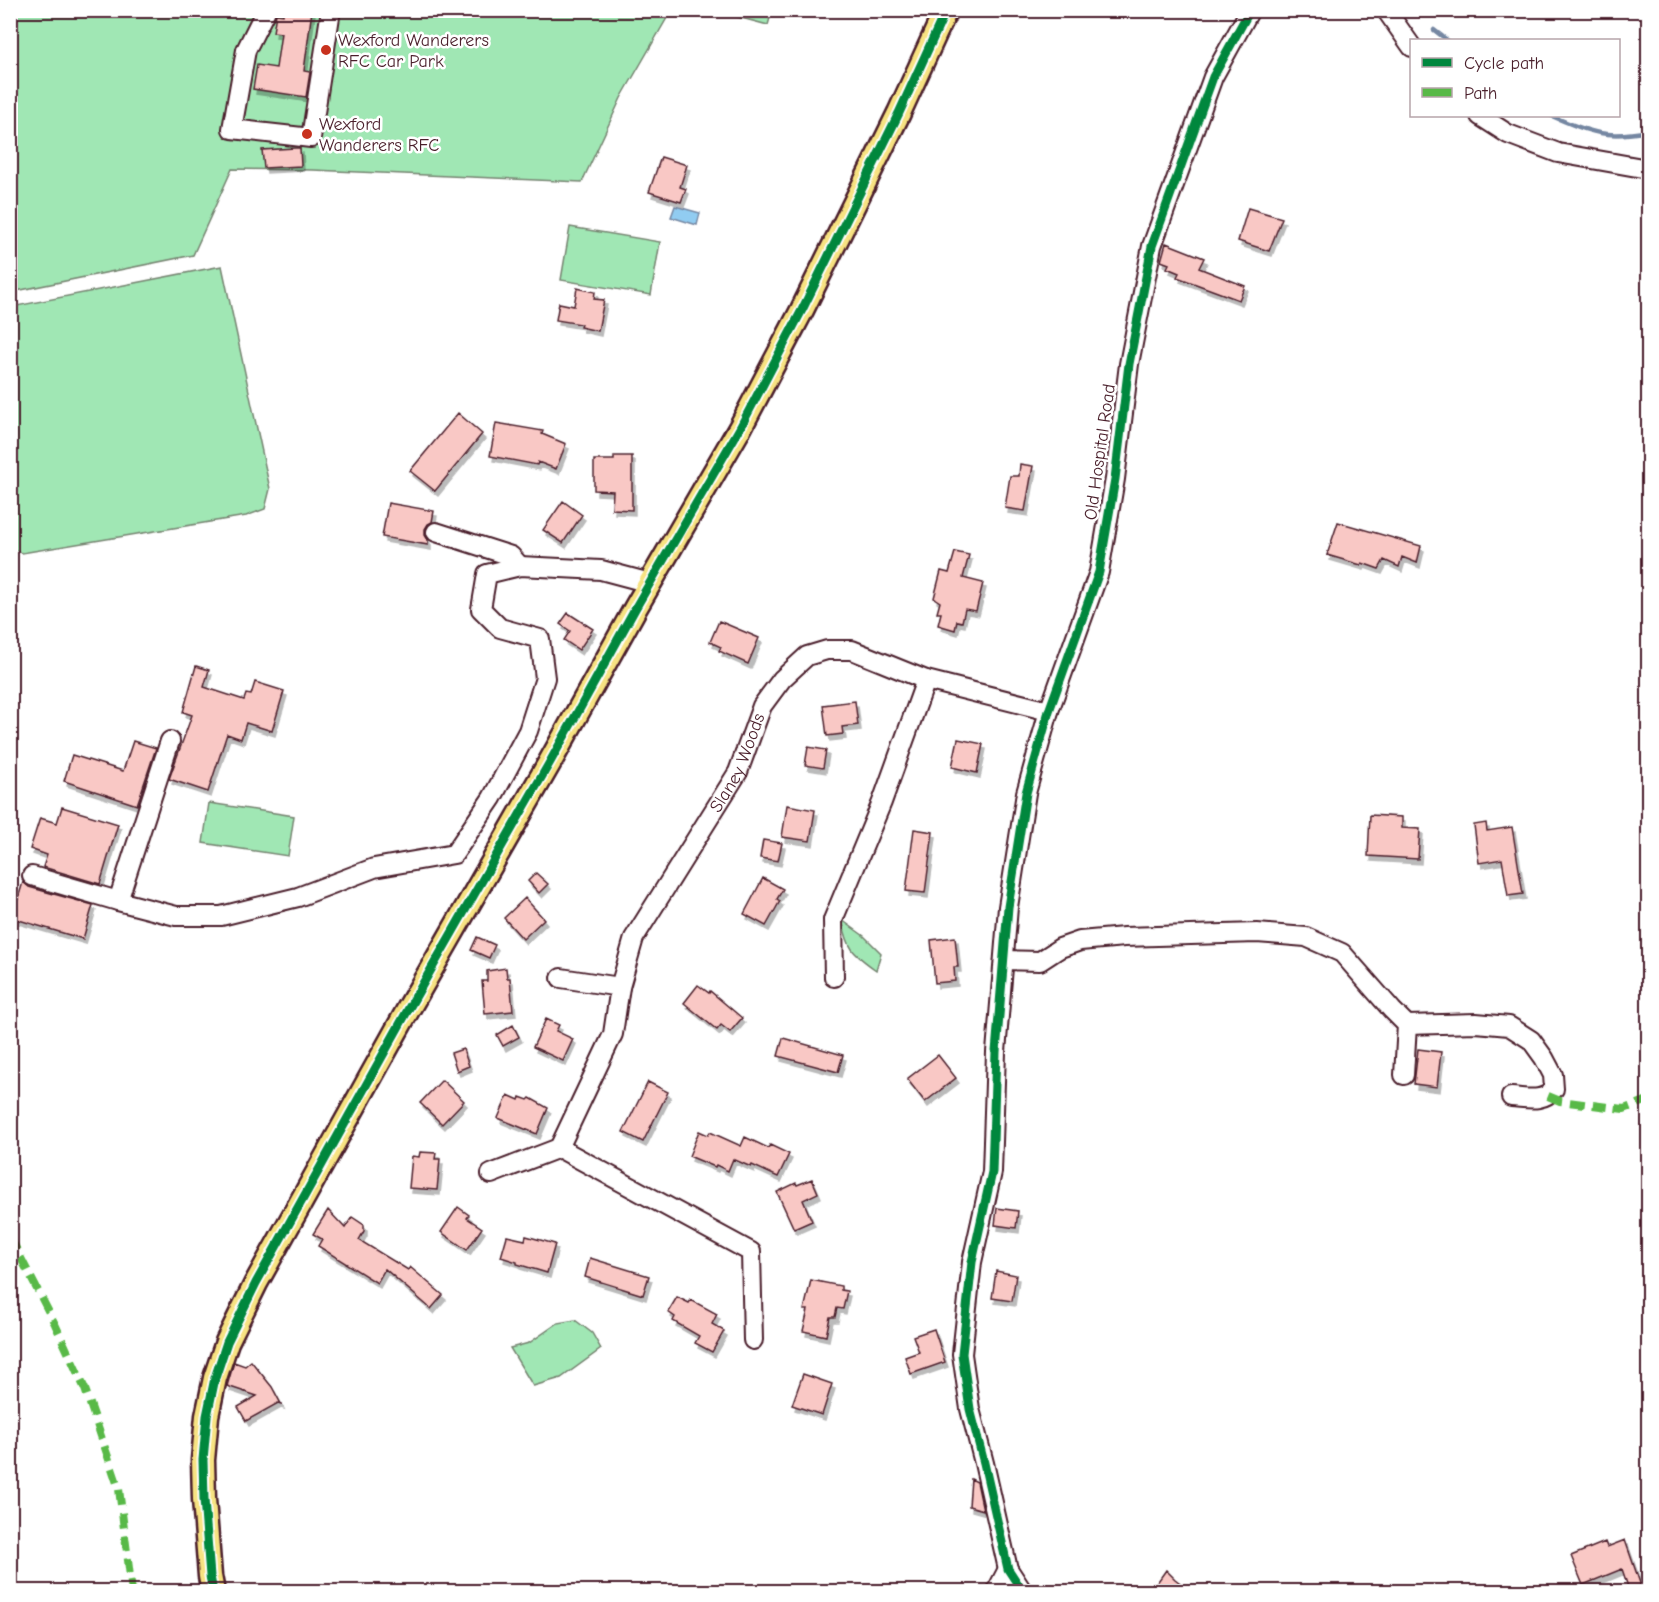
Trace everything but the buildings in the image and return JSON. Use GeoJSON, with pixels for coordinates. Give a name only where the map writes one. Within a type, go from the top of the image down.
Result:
{"type":"FeatureCollection","features":[{"type":"Feature","properties":{"kind":"main road"},"geometry":{"type":"LineString","coordinates":[[213,1592],[204,1499],[203,1460],[207,1416],[215,1378],[227,1342],[256,1283],[650,583],[740,428],[802,310],[946,10]]}},
{"type":"Feature","properties":{"kind":"street"},"geometry":{"type":"LineString","coordinates":[[266,10],[246,50],[232,129],[311,138],[331,10]]}},
{"type":"Feature","properties":{"kind":"street","name":"Old Hospital Road"},"geometry":{"type":"LineString","coordinates":[[1008,1569],[970,1409],[962,1354],[972,1262],[992,1172],[996,1052],[1008,907],[1026,793],[1049,711],[1099,572],[1115,479],[1129,364],[1152,246],[1213,77],[1250,10]]}},
{"type":"Feature","properties":{"kind":"street"},"geometry":{"type":"LineString","coordinates":[[1386,10],[1410,43]]}},
{"type":"Feature","properties":{"kind":"street"},"geometry":{"type":"LineString","coordinates":[[1482,117],[1508,134],[1558,153],[1648,168]]}},
{"type":"Feature","properties":{"kind":"street"},"geometry":{"type":"LineString","coordinates":[[436,532],[512,556],[520,566]]}},
{"type":"Feature","properties":{"kind":"street"},"geometry":{"type":"LineString","coordinates":[[32,876],[118,902],[176,916],[221,916],[298,897],[374,868],[454,854],[492,798],[528,731],[545,678],[540,639],[500,628],[481,609],[487,574],[520,566],[601,570],[650,583]]}},
{"type":"Feature","properties":{"kind":"street","name":"Slaney Woods"},"geometry":{"type":"LineString","coordinates":[[559,1148],[613,1034],[620,987],[634,938],[738,772],[762,706],[782,679],[807,656],[827,650],[852,650],[926,680],[1049,711]]}},
{"type":"Feature","properties":{"kind":"street"},"geometry":{"type":"LineString","coordinates":[[834,977],[833,920],[882,802],[926,680]]}},
{"type":"Feature","properties":{"kind":"street"},"geometry":{"type":"LineString","coordinates":[[118,902],[170,741]]}},
{"type":"Feature","properties":{"kind":"street"},"geometry":{"type":"LineString","coordinates":[[1004,960],[1040,961],[1060,948],[1080,942],[1124,938],[1257,933],[1306,937],[1342,953],[1407,1025],[1476,1023],[1509,1026],[1530,1040],[1544,1058],[1552,1075],[1554,1089],[1548,1096],[1538,1099],[1512,1097]]}},
{"type":"Feature","properties":{"kind":"street"},"geometry":{"type":"LineString","coordinates":[[561,978],[620,987]]}},
{"type":"Feature","properties":{"kind":"street"},"geometry":{"type":"LineString","coordinates":[[1404,1075],[1407,1025]]}},
{"type":"Feature","properties":{"kind":"street"},"geometry":{"type":"LineString","coordinates":[[491,1174],[559,1148],[751,1252],[753,1340]]}},
{"type":"Feature","properties":{"kind":"street"},"geometry":{"type":"LineString","coordinates":[[996,1592],[1008,1569],[1023,1592]]}},
{"type":"Feature","properties":{"kind":"green space"},"geometry":{"type":"Polygon","coordinates":[[[732,10],[772,11],[768,25],[730,15],[732,10]]]}},
{"type":"Feature","properties":{"kind":"green space","name":"Wexford Wanderers RFC"},"geometry":{"type":"Polygon","coordinates":[[[10,11],[671,11],[621,98],[582,182],[313,170],[232,169],[193,255],[11,292],[10,11]]]}},
{"type":"Feature","properties":{"kind":"green space"},"geometry":{"type":"Polygon","coordinates":[[[570,227],[660,242],[651,295],[561,280],[570,227]]]}},
{"type":"Feature","properties":{"kind":"green space"},"geometry":{"type":"Polygon","coordinates":[[[222,266],[270,489],[265,509],[246,516],[22,553],[11,548],[11,307],[222,266]]]}},
{"type":"Feature","properties":{"kind":"green space"},"geometry":{"type":"Polygon","coordinates":[[[209,803],[294,816],[288,856],[203,843],[209,803]]]}},
{"type":"Feature","properties":{"kind":"green space"},"geometry":{"type":"Polygon","coordinates":[[[842,920],[864,936],[881,953],[876,970],[852,949],[846,938],[842,920]]]}},
{"type":"Feature","properties":{"kind":"green space"},"geometry":{"type":"Polygon","coordinates":[[[575,1320],[592,1333],[601,1349],[561,1378],[533,1386],[510,1348],[529,1343],[558,1323],[575,1320]]]}},
{"type":"Feature","properties":{"kind":"water"},"geometry":{"type":"Polygon","coordinates":[[[675,206],[700,213],[697,225],[671,217],[675,206]]]}},
{"type":"Feature","properties":{"kind":"waterway"},"geometry":{"type":"LineString","coordinates":[[1434,30],[1446,39]]}},
{"type":"Feature","properties":{"kind":"waterway"},"geometry":{"type":"LineString","coordinates":[[1554,117],[1599,133],[1621,134],[1648,131]]}},
{"type":"Feature","properties":{"kind":"marked path"},"geometry":{"type":"LineString","coordinates":[[1548,1096],[1560,1101],[1624,1109],[1648,1100]]}},
{"type":"Feature","properties":{"kind":"marked path"},"geometry":{"type":"LineString","coordinates":[[10,1237],[55,1324],[85,1389],[119,1489],[132,1592]]}},
{"type":"Feature","properties":{"kind":"cycle path"},"geometry":{"type":"LineString","coordinates":[[213,1592],[204,1499],[203,1460],[207,1416],[215,1378],[227,1342],[256,1283],[409,1008],[740,428],[802,310],[899,113],[946,10]]}},
{"type":"Feature","properties":{"kind":"cycle path"},"geometry":{"type":"LineString","coordinates":[[1023,1592],[1008,1569],[970,1409],[962,1354],[972,1262],[992,1172],[996,1052],[1008,907],[1026,793],[1049,711],[1099,572],[1115,479],[1129,364],[1152,246],[1213,77],[1250,10]]}},
{"type":"Feature","properties":{"kind":"place","name":"Wexford Wanderers RFC Car Park"},"geometry":{"type":"Point","coordinates":[326,50]}},
{"type":"Feature","properties":{"kind":"place","name":"Wexford Wanderers RFC"},"geometry":{"type":"Point","coordinates":[307,134]}}]}
